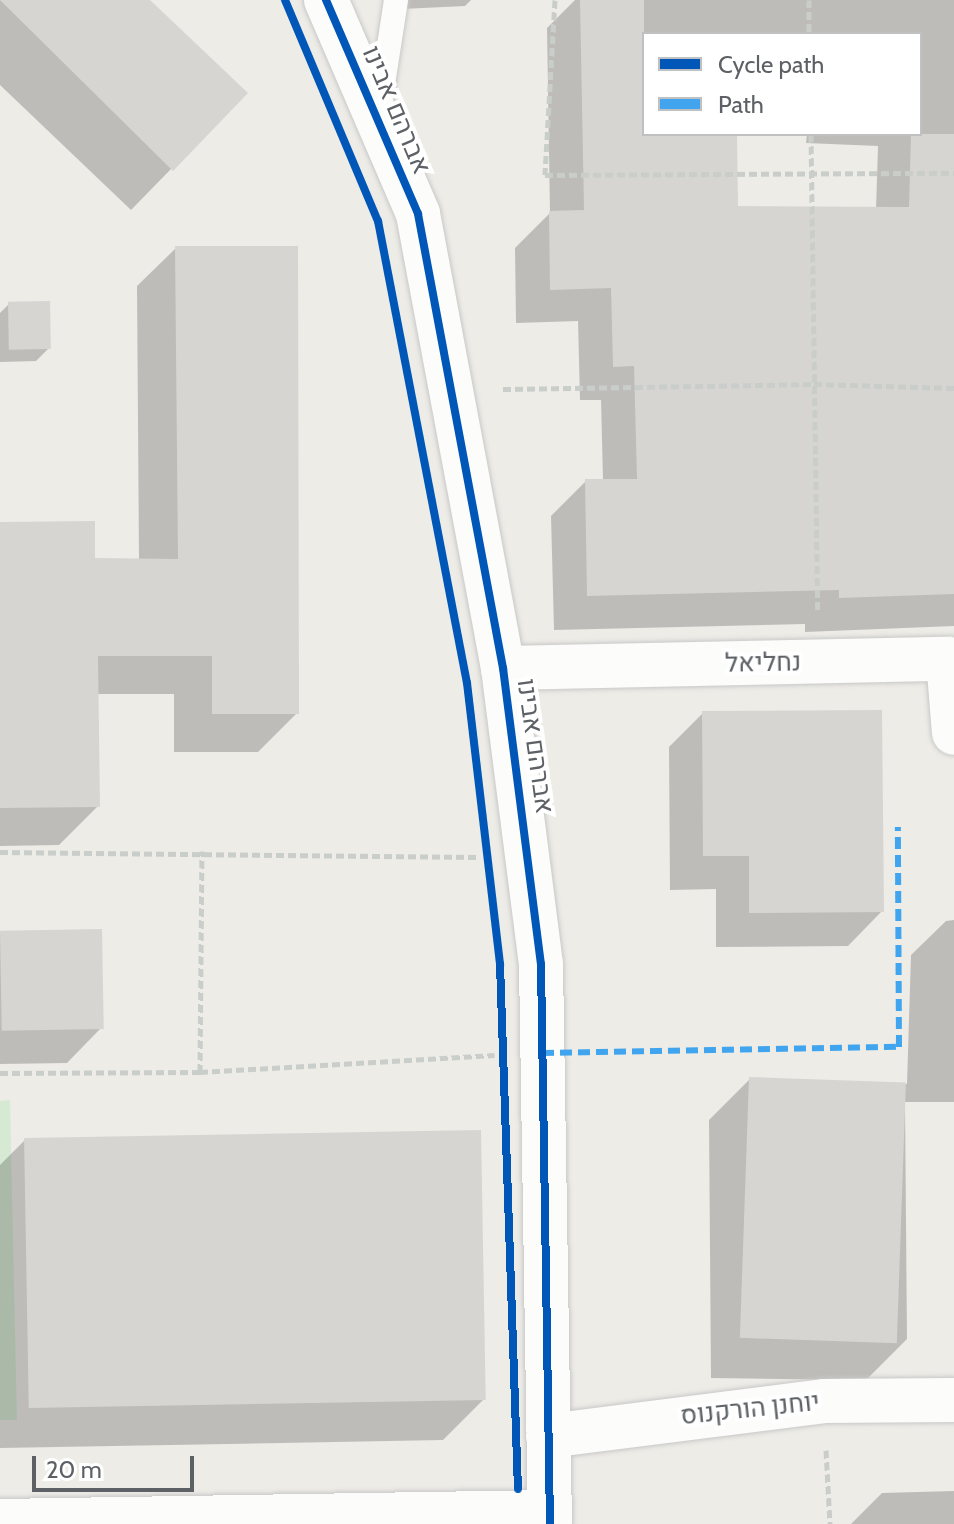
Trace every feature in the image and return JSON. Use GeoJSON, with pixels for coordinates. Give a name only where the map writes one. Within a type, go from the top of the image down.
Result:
{"type":"FeatureCollection","features":[{"type":"Feature","properties":{"kind":"street","name":"אברהם אבינו"},"geometry":{"type":"LineString","coordinates":[[326,0],[418,214],[503,668],[541,964],[549,1518]]}},
{"type":"Feature","properties":{"kind":"street","name":"נחליאל"},"geometry":{"type":"LineString","coordinates":[[503,668],[948,659],[954,733]]}},
{"type":"Feature","properties":{"kind":"street","name":"יוחנן הורקנוס"},"geometry":{"type":"LineString","coordinates":[[548,1436],[824,1401],[954,1400]]}},
{"type":"Feature","properties":{"kind":"street"},"geometry":{"type":"LineString","coordinates":[[0,1521],[549,1518]]}},
{"type":"Feature","properties":{"kind":"lane"},"geometry":{"type":"LineString","coordinates":[[378,116],[396,0]]}},
{"type":"Feature","properties":{"kind":"path"},"geometry":{"type":"LineString","coordinates":[[555,0],[545,175],[954,173]]}},
{"type":"Feature","properties":{"kind":"path"},"geometry":{"type":"LineString","coordinates":[[809,0],[809,32]]}},
{"type":"Feature","properties":{"kind":"path"},"geometry":{"type":"LineString","coordinates":[[811,136],[818,662]]}},
{"type":"Feature","properties":{"kind":"path"},"geometry":{"type":"LineString","coordinates":[[453,389],[814,384],[954,388]]}},
{"type":"Feature","properties":{"kind":"path"},"geometry":{"type":"LineString","coordinates":[[0,852],[202,851],[487,857],[486,842]]}},
{"type":"Feature","properties":{"kind":"path"},"geometry":{"type":"LineString","coordinates":[[200,1072],[202,851]]}},
{"type":"Feature","properties":{"kind":"path"},"geometry":{"type":"LineString","coordinates":[[501,1039],[502,1070]]}},
{"type":"Feature","properties":{"kind":"path"},"geometry":{"type":"LineString","coordinates":[[0,1073],[200,1072],[501,1054]]}},
{"type":"Feature","properties":{"kind":"path"},"geometry":{"type":"LineString","coordinates":[[824,1401],[830,1524]]}},
{"type":"Feature","properties":{"kind":"green space"},"geometry":{"type":"Polygon","coordinates":[[[10,1100],[17,1420],[0,1420],[0,1101],[10,1100]]]}},
{"type":"Feature","properties":{"kind":"building"},"geometry":{"type":"Polygon","coordinates":[[[0,0],[150,0],[248,93],[173,171],[0,0]]]}},
{"type":"Feature","properties":{"kind":"building"},"geometry":{"type":"Polygon","coordinates":[[[580,0],[644,0],[642,136],[737,136],[738,206],[909,207],[911,136],[954,134],[954,594],[839,598],[839,590],[587,596],[585,479],[637,479],[634,366],[613,367],[611,288],[550,290],[549,211],[584,210],[580,0]]]}},
{"type":"Feature","properties":{"kind":"building"},"geometry":{"type":"Polygon","coordinates":[[[175,246],[298,246],[299,714],[212,714],[212,656],[98,656],[100,807],[0,808],[0,522],[95,521],[95,558],[178,559],[175,246]]]}},
{"type":"Feature","properties":{"kind":"building"},"geometry":{"type":"Polygon","coordinates":[[[50,301],[51,349],[9,350],[8,302],[50,301]]]}},
{"type":"Feature","properties":{"kind":"building"},"geometry":{"type":"Polygon","coordinates":[[[882,710],[884,912],[749,913],[749,856],[703,856],[702,711],[882,710]]]}},
{"type":"Feature","properties":{"kind":"building"},"geometry":{"type":"Polygon","coordinates":[[[102,929],[104,1029],[2,1031],[0,931],[102,929]]]}},
{"type":"Feature","properties":{"kind":"building"},"geometry":{"type":"Polygon","coordinates":[[[749,1077],[906,1082],[897,1343],[740,1338],[749,1077]]]}},
{"type":"Feature","properties":{"kind":"building"},"geometry":{"type":"Polygon","coordinates":[[[481,1130],[486,1400],[29,1408],[24,1138],[481,1130]]]}},
{"type":"Feature","properties":{"kind":"marked path"},"geometry":{"type":"LineString","coordinates":[[542,1053],[899,1047],[898,827]]}},
{"type":"Feature","properties":{"kind":"cycle path"},"geometry":{"type":"LineString","coordinates":[[285,0],[378,221],[467,683],[500,964],[518,1489]]}},
{"type":"Feature","properties":{"kind":"cycle path"},"geometry":{"type":"LineString","coordinates":[[326,0],[418,214],[503,668],[541,964],[550,1524]]}}]}
